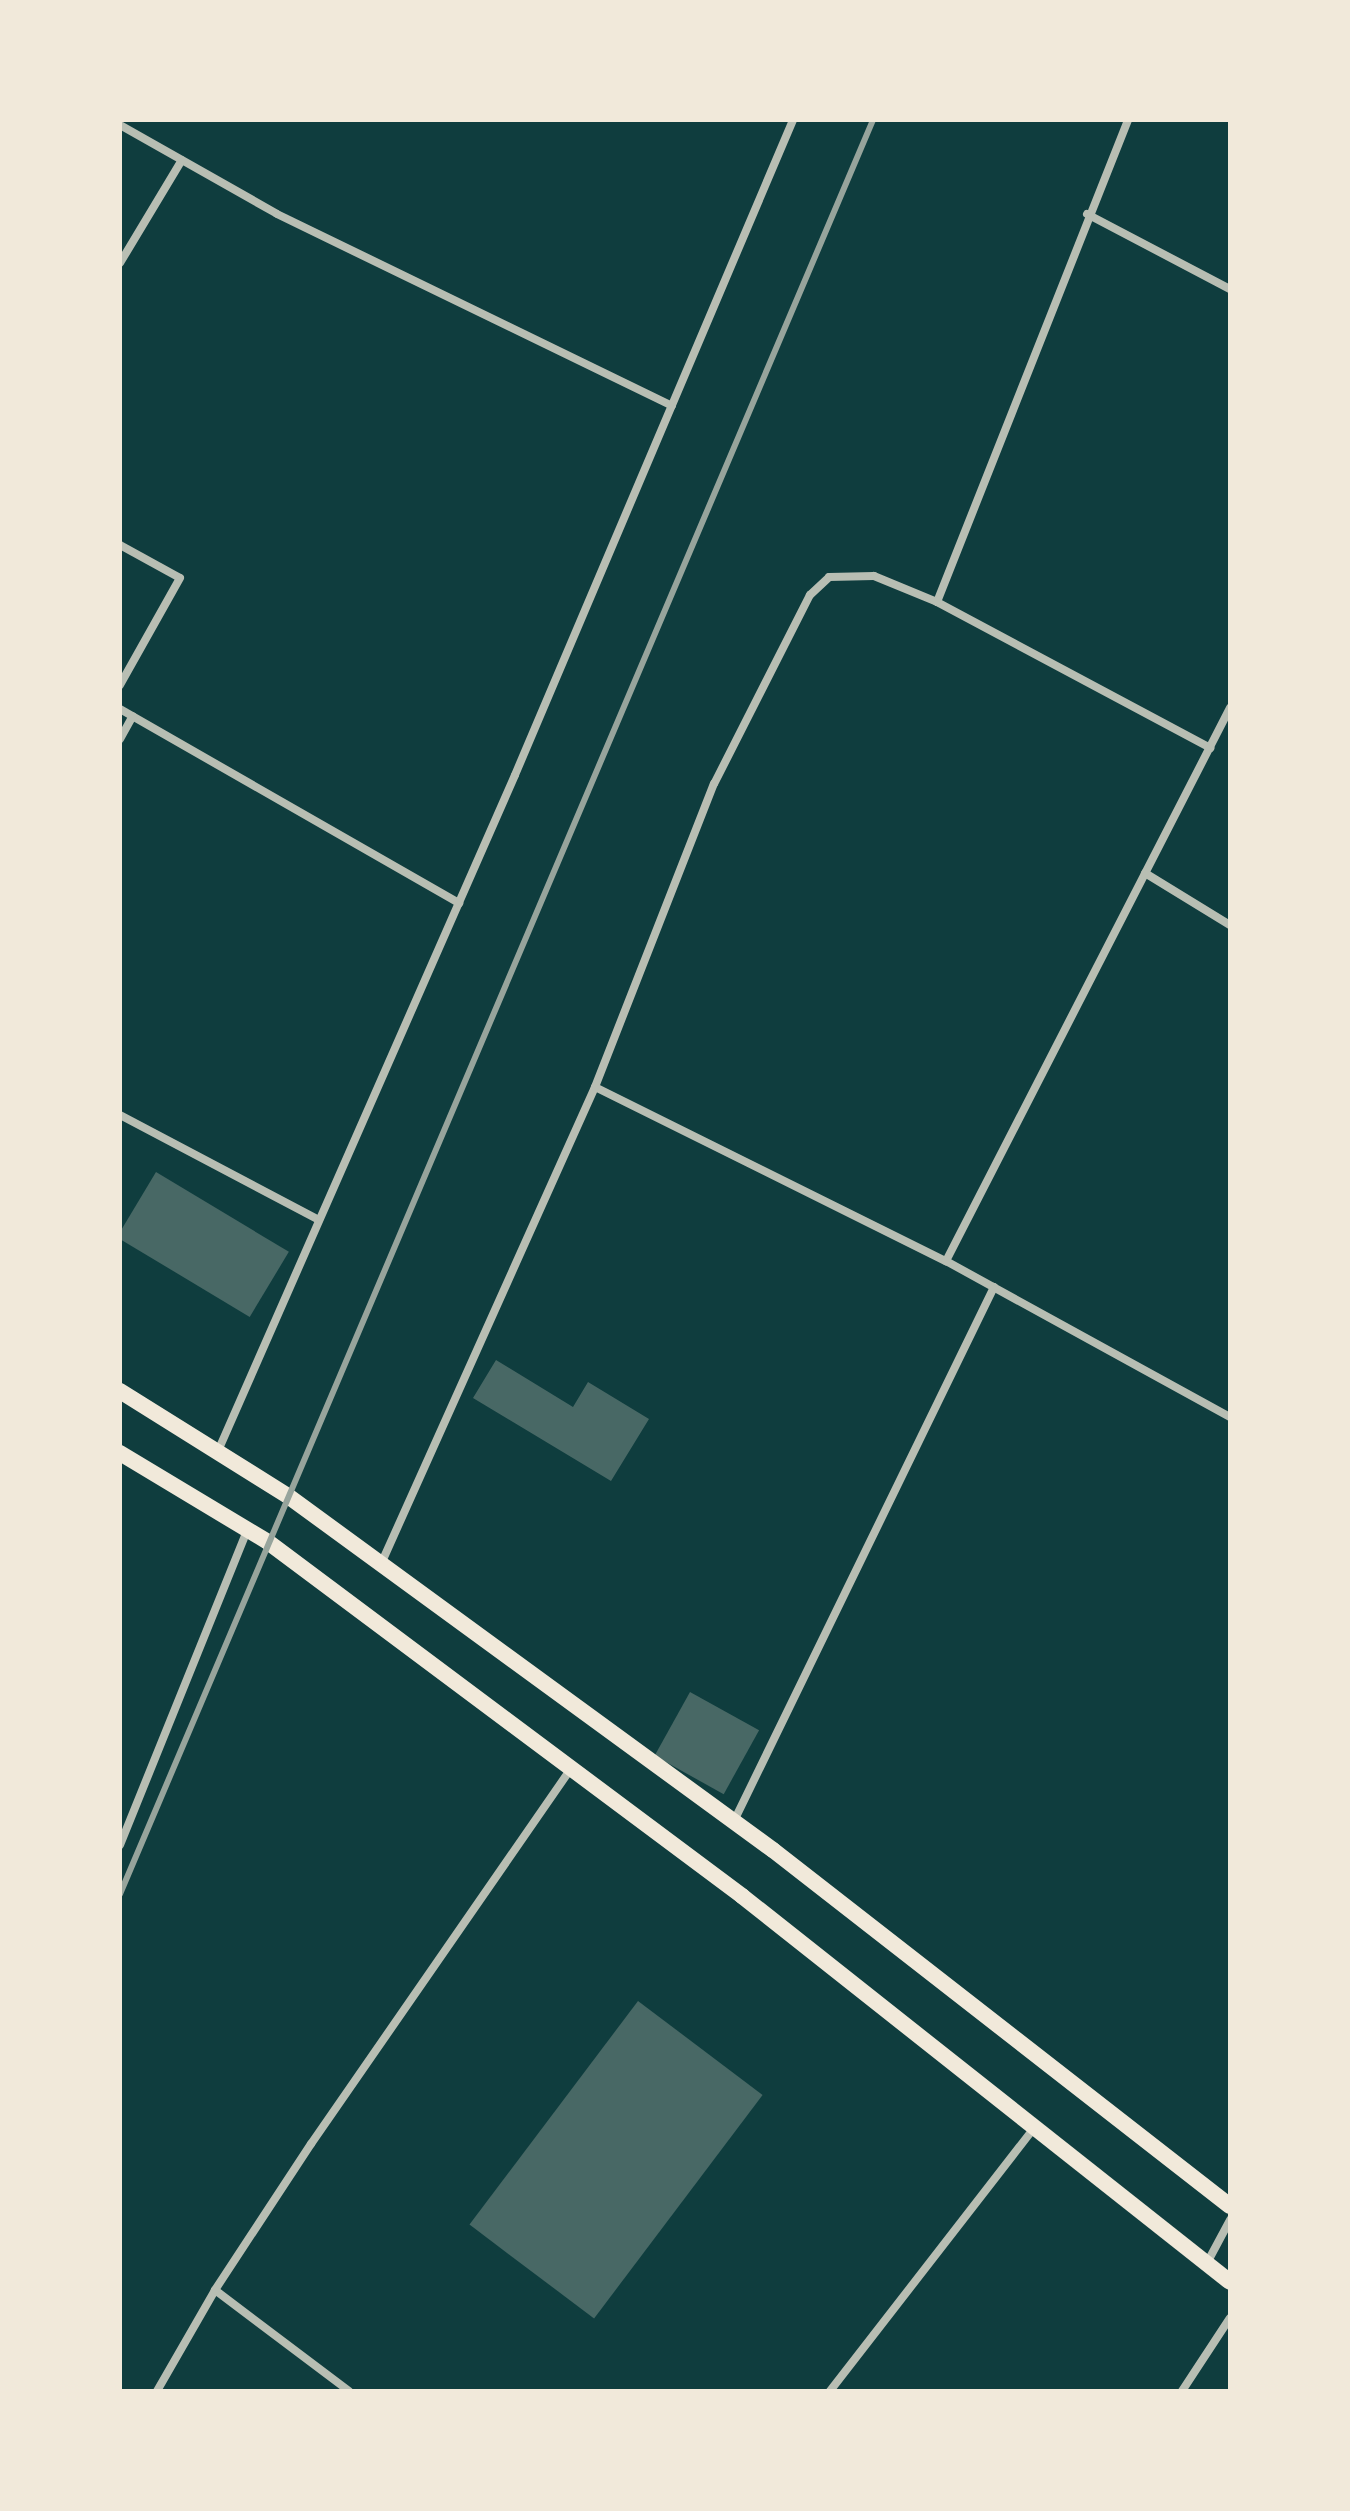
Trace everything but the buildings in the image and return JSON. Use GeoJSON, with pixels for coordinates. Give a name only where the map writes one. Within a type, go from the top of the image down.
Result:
{"type":"FeatureCollection","features":[{"type":"Feature","properties":{"kind":"main road"},"geometry":{"type":"LineString","coordinates":[[120,1391],[217,1452],[381,1564],[734,1821],[1230,2206]]}},
{"type":"Feature","properties":{"kind":"main road"},"geometry":{"type":"LineString","coordinates":[[120,1453],[247,1531],[571,1768],[1230,2282]]}},
{"type":"Feature","properties":{"kind":"street"},"geometry":{"type":"LineString","coordinates":[[217,1452],[459,903],[793,120]]}},
{"type":"Feature","properties":{"kind":"street"},"geometry":{"type":"LineString","coordinates":[[937,602],[1087,214],[1128,120]]}},
{"type":"Feature","properties":{"kind":"street"},"geometry":{"type":"LineString","coordinates":[[120,125],[277,214],[672,406]]}},
{"type":"Feature","properties":{"kind":"street"},"geometry":{"type":"LineString","coordinates":[[120,263],[182,160]]}},
{"type":"Feature","properties":{"kind":"street"},"geometry":{"type":"LineString","coordinates":[[1087,214],[1230,289]]}},
{"type":"Feature","properties":{"kind":"street"},"geometry":{"type":"LineString","coordinates":[[120,545],[180,578],[120,685]]}},
{"type":"Feature","properties":{"kind":"street"},"geometry":{"type":"LineString","coordinates":[[381,1564],[595,1087],[714,784],[810,595],[829,577],[855,574],[874,576],[937,602],[1210,748]]}},
{"type":"Feature","properties":{"kind":"street"},"geometry":{"type":"LineString","coordinates":[[946,1261],[1230,708]]}},
{"type":"Feature","properties":{"kind":"street"},"geometry":{"type":"LineString","coordinates":[[120,709],[459,903]]}},
{"type":"Feature","properties":{"kind":"street"},"geometry":{"type":"LineString","coordinates":[[120,739],[133,716]]}},
{"type":"Feature","properties":{"kind":"street"},"geometry":{"type":"LineString","coordinates":[[1145,873],[1230,925]]}},
{"type":"Feature","properties":{"kind":"street"},"geometry":{"type":"LineString","coordinates":[[595,1087],[946,1261],[1230,1417]]}},
{"type":"Feature","properties":{"kind":"street"},"geometry":{"type":"LineString","coordinates":[[120,1115],[319,1220]]}},
{"type":"Feature","properties":{"kind":"street"},"geometry":{"type":"LineString","coordinates":[[734,1821],[994,1287]]}},
{"type":"Feature","properties":{"kind":"street"},"geometry":{"type":"LineString","coordinates":[[120,1845],[247,1531]]}},
{"type":"Feature","properties":{"kind":"street"},"geometry":{"type":"LineString","coordinates":[[157,2391],[215,2290],[571,1768]]}},
{"type":"Feature","properties":{"kind":"street"},"geometry":{"type":"LineString","coordinates":[[830,2391],[1035,2127]]}},
{"type":"Feature","properties":{"kind":"street"},"geometry":{"type":"LineString","coordinates":[[1207,2263],[1230,2220]]}},
{"type":"Feature","properties":{"kind":"street"},"geometry":{"type":"LineString","coordinates":[[215,2290],[349,2391]]}},
{"type":"Feature","properties":{"kind":"street"},"geometry":{"type":"LineString","coordinates":[[1182,2391],[1230,2318]]}},
{"type":"Feature","properties":{"kind":"railway"},"geometry":{"type":"LineString","coordinates":[[120,1894],[873,120]]}}]}
